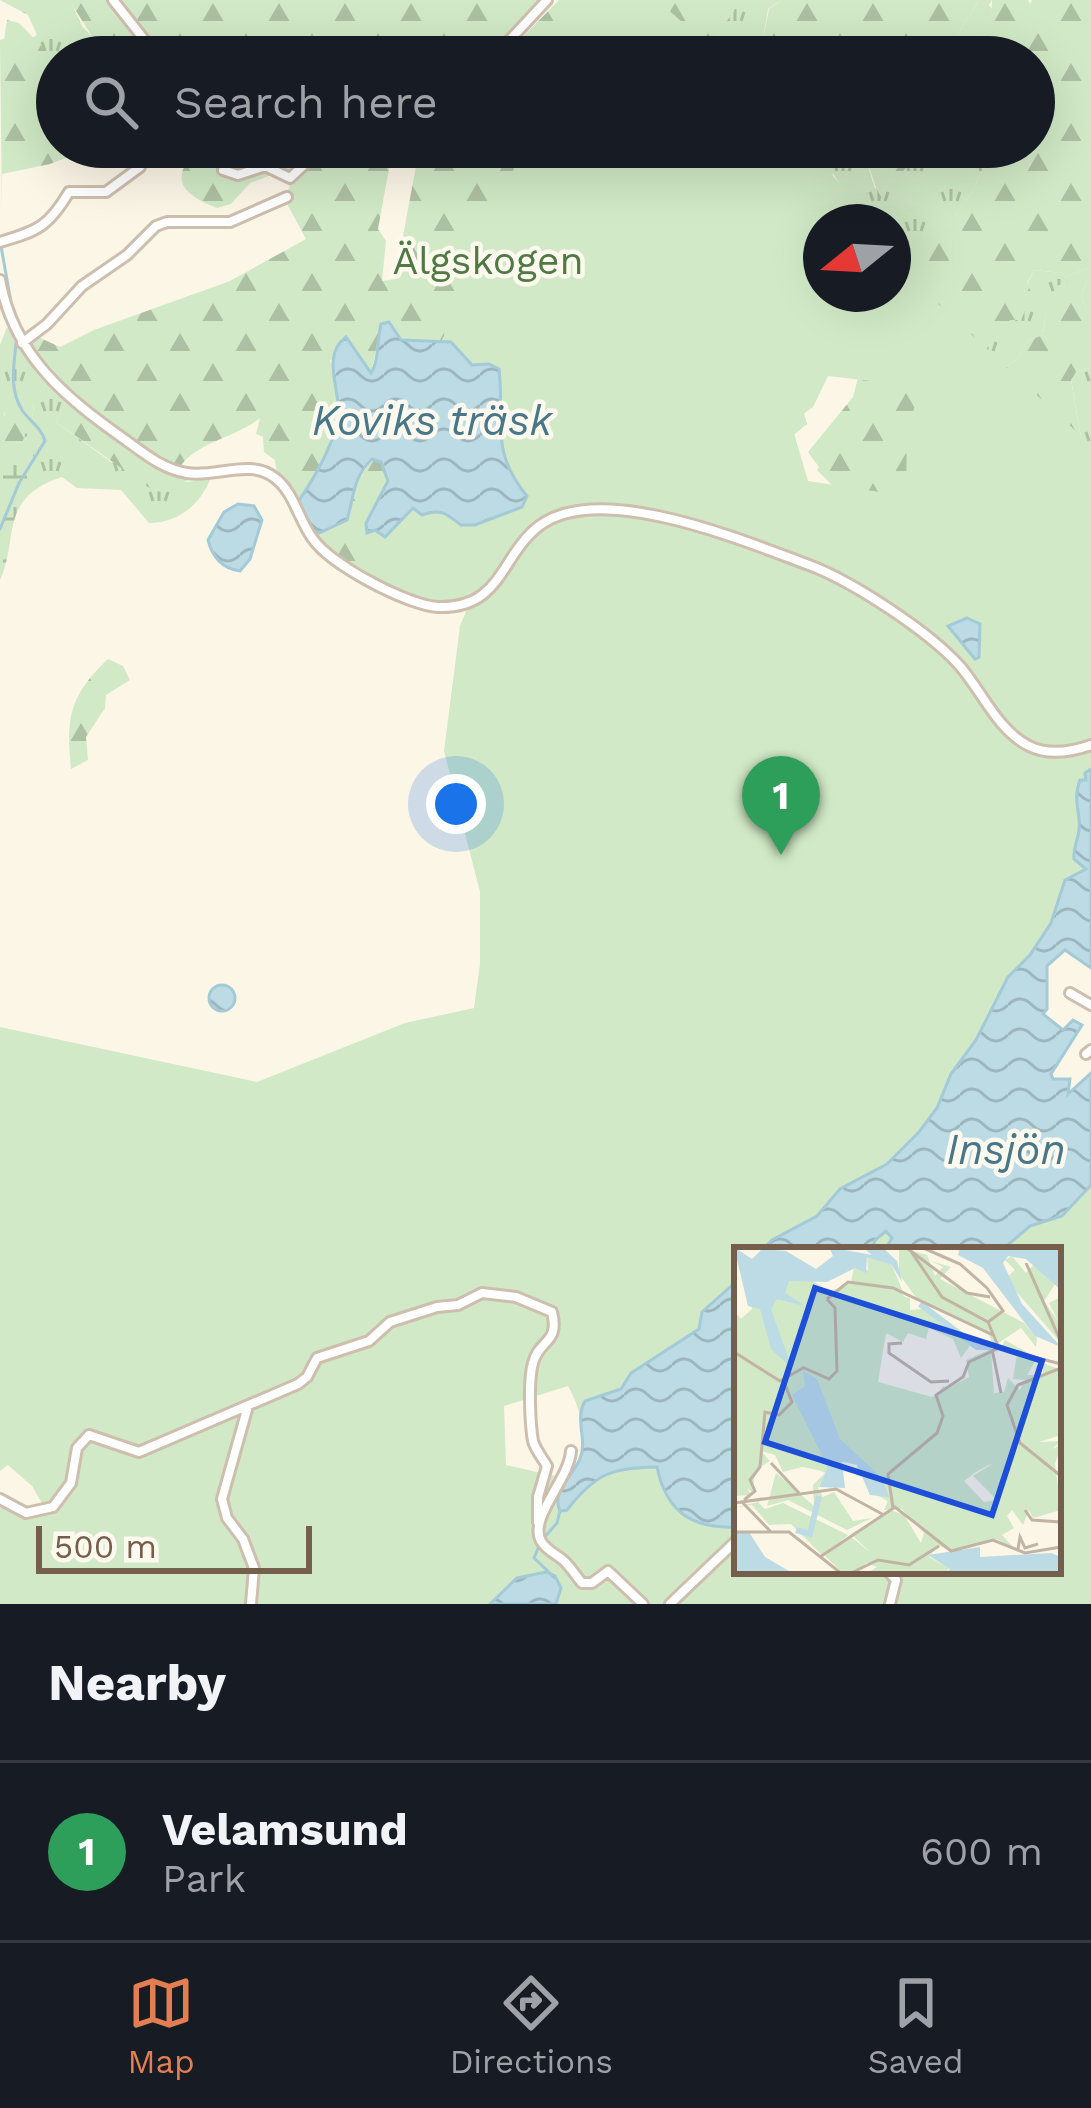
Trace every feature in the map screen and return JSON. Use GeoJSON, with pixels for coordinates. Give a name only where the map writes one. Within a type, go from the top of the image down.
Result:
{"type":"FeatureCollection","features":[{"type":"Feature","properties":{"kind":"street"},"geometry":{"type":"LineString","coordinates":[[112,0],[141,36]]}},
{"type":"Feature","properties":{"kind":"street"},"geometry":{"type":"LineString","coordinates":[[513,36],[546,0]]}},
{"type":"Feature","properties":{"kind":"street"},"geometry":{"type":"LineString","coordinates":[[0,242],[44,226],[69,192],[106,192],[139,168]]}},
{"type":"Feature","properties":{"kind":"street"},"geometry":{"type":"LineString","coordinates":[[223,170],[238,175],[259,168]]}},
{"type":"Feature","properties":{"kind":"street"},"geometry":{"type":"LineString","coordinates":[[269,168],[295,177],[303,168]]}},
{"type":"Feature","properties":{"kind":"street"},"geometry":{"type":"LineString","coordinates":[[22,343],[156,226],[177,221],[230,222],[286,197]]}},
{"type":"Feature","properties":{"kind":"street"},"geometry":{"type":"LineString","coordinates":[[0,280],[2,302],[22,343],[62,393],[163,466],[194,474],[249,469],[274,476],[324,552],[418,603],[452,606],[484,594],[532,532],[558,516],[599,510],[670,518],[815,567],[865,596],[943,649],[1007,729],[1028,746],[1063,752],[1091,745]]}},
{"type":"Feature","properties":{"kind":"street"},"geometry":{"type":"LineString","coordinates":[[1070,993],[1091,1005]]}},
{"type":"Feature","properties":{"kind":"street"},"geometry":{"type":"LineString","coordinates":[[0,1499],[26,1513],[53,1507],[71,1483],[77,1448],[89,1435],[139,1452],[298,1384],[308,1377],[317,1358],[369,1341],[390,1322],[458,1305],[488,1292],[552,1312],[555,1325],[534,1357],[529,1391],[533,1445],[548,1466],[538,1498],[540,1540],[582,1583],[592,1583],[608,1571],[643,1604]]}},
{"type":"Feature","properties":{"kind":"street"},"geometry":{"type":"LineString","coordinates":[[248,1404],[222,1499],[254,1568],[251,1604]]}},
{"type":"Feature","properties":{"kind":"street"},"geometry":{"type":"LineString","coordinates":[[538,1522],[568,1471],[571,1451]]}},
{"type":"Feature","properties":{"kind":"street"},"geometry":{"type":"LineString","coordinates":[[670,1604],[734,1543]]}},
{"type":"Feature","properties":{"kind":"street"},"geometry":{"type":"LineString","coordinates":[[890,1604],[896,1577],[892,1574]]}},
{"type":"Feature","properties":{"kind":"green space"},"geometry":{"type":"Polygon","coordinates":[[[0,0],[70,0],[91,36],[36,36],[36,42],[28,15],[0,0]]]}},
{"type":"Feature","properties":{"kind":"green space"},"geometry":{"type":"Polygon","coordinates":[[[69,0],[107,0],[136,36],[92,36],[69,0]]]}},
{"type":"Feature","properties":{"kind":"green space"},"geometry":{"type":"Polygon","coordinates":[[[116,0],[540,0],[542,4],[509,36],[144,36],[116,0]]]}},
{"type":"Feature","properties":{"kind":"green space"},"geometry":{"type":"Polygon","coordinates":[[[559,0],[739,0],[717,36],[524,36],[559,0]]]}},
{"type":"Feature","properties":{"kind":"green space"},"geometry":{"type":"Polygon","coordinates":[[[581,0],[657,0],[698,36],[567,36],[581,0]]]}},
{"type":"Feature","properties":{"kind":"green space"},"geometry":{"type":"Polygon","coordinates":[[[739,0],[782,0],[768,9],[764,36],[717,36],[739,0]]]}},
{"type":"Feature","properties":{"kind":"green space"},"geometry":{"type":"Polygon","coordinates":[[[782,0],[979,0],[958,36],[764,36],[769,9],[782,0]]]}},
{"type":"Feature","properties":{"kind":"green space"},"geometry":{"type":"Polygon","coordinates":[[[979,0],[992,0],[989,5],[1011,36],[958,36],[979,0]]]}},
{"type":"Feature","properties":{"kind":"green space"},"geometry":{"type":"Polygon","coordinates":[[[992,0],[1028,0],[1030,4],[1032,0],[1091,0],[1091,267],[1065,277],[1034,270],[1027,283],[1032,294],[1021,320],[1010,320],[980,356],[1007,367],[1027,341],[1043,335],[1046,311],[1057,286],[1086,274],[1081,296],[1086,310],[1091,310],[1091,368],[1076,372],[1071,380],[1082,444],[933,509],[837,490],[817,470],[808,452],[853,397],[858,378],[837,354],[804,413],[807,424],[791,437],[649,380],[803,303],[803,312],[911,312],[911,250],[925,253],[971,194],[983,168],[1055,168],[1055,36],[996,36],[991,28],[992,0]]]}},
{"type":"Feature","properties":{"kind":"green space"},"geometry":{"type":"Polygon","coordinates":[[[7,20],[19,23],[36,40],[36,167],[2,174],[2,215],[0,40],[7,20]]]}},
{"type":"Feature","properties":{"kind":"green space","name":"Älgskogen"},"geometry":{"type":"Polygon","coordinates":[[[184,168],[389,168],[378,229],[386,241],[382,281],[395,279],[416,168],[564,168],[379,581],[330,550],[302,518],[281,483],[275,460],[264,452],[263,437],[256,434],[260,418],[194,453],[179,469],[94,416],[56,381],[28,344],[36,336],[60,347],[230,281],[306,239],[284,198],[290,186],[274,174],[250,183],[231,204],[217,208],[194,197],[182,183],[184,168]],[[381,324],[371,374],[356,350],[330,360],[336,417],[326,452],[298,502],[313,530],[350,510],[352,490],[372,459],[381,462],[388,481],[368,532],[451,342],[401,340],[381,324]]]}},
{"type":"Feature","properties":{"kind":"green space","name":"Älgskogen"},"geometry":{"type":"Polygon","coordinates":[[[514,168],[816,168],[843,204],[803,204],[803,312],[911,312],[911,279],[1091,445],[1091,966],[1064,938],[1039,966],[1039,1081],[1067,1107],[1091,1084],[1091,1604],[0,1604],[0,1503],[17,1511],[39,1512],[43,1505],[32,1486],[8,1465],[0,1471],[0,1027],[257,1082],[405,1023],[474,1008],[480,964],[480,892],[444,751],[460,626],[467,609],[440,609],[363,578],[383,481],[514,168]],[[828,376],[813,407],[791,423],[808,481],[906,496],[907,428],[922,387],[828,376]],[[568,1386],[504,1406],[506,1465],[564,1478],[582,1446],[578,1409],[568,1386]]]}},
{"type":"Feature","properties":{"kind":"green space"},"geometry":{"type":"Polygon","coordinates":[[[789,168],[868,168],[875,189],[905,168],[983,168],[971,194],[925,254],[911,250],[911,204],[851,204],[833,173],[825,204],[810,204],[789,168]]]}},
{"type":"Feature","properties":{"kind":"green space"},"geometry":{"type":"Polygon","coordinates":[[[808,168],[825,168],[852,204],[827,204],[808,168]]]}},
{"type":"Feature","properties":{"kind":"green space"},"geometry":{"type":"Polygon","coordinates":[[[869,168],[905,168],[905,169],[880,199],[869,168]]]}},
{"type":"Feature","properties":{"kind":"green space"},"geometry":{"type":"Polygon","coordinates":[[[1091,267],[1091,310],[1086,310],[1081,296],[1088,278],[1046,311],[1043,335],[1027,341],[1007,367],[980,356],[1010,319],[1034,270],[1065,277],[1091,267]]]}},
{"type":"Feature","properties":{"kind":"green space"},"geometry":{"type":"Polygon","coordinates":[[[7,327],[37,374],[66,402],[56,422],[111,462],[187,482],[211,478],[194,504],[169,520],[149,523],[121,490],[77,488],[62,477],[51,481],[31,461],[42,432],[32,420],[34,404],[6,409],[0,417],[0,345],[7,327]]]}},
{"type":"Feature","properties":{"kind":"green space"},"geometry":{"type":"Polygon","coordinates":[[[1091,368],[1091,454],[1082,444],[1071,379],[1076,372],[1091,368]]]}},
{"type":"Feature","properties":{"kind":"green space"},"geometry":{"type":"Polygon","coordinates":[[[66,402],[155,465],[190,479],[164,493],[151,489],[56,422],[66,402]]]}},
{"type":"Feature","properties":{"kind":"green space"},"geometry":{"type":"Polygon","coordinates":[[[34,403],[32,420],[41,435],[27,427],[23,442],[0,447],[0,417],[5,409],[34,403]]]}},
{"type":"Feature","properties":{"kind":"green space"},"geometry":{"type":"Polygon","coordinates":[[[27,426],[41,435],[32,461],[51,481],[24,500],[17,512],[0,580],[0,447],[23,442],[27,426]]]}},
{"type":"Feature","properties":{"kind":"green space"},"geometry":{"type":"Polygon","coordinates":[[[108,659],[123,666],[130,680],[106,695],[105,708],[86,737],[88,760],[71,769],[73,709],[85,685],[108,659]]]}},
{"type":"Feature","properties":{"kind":"water","name":"Koviks träsk"},"geometry":{"type":"Polygon","coordinates":[[[389,322],[401,340],[451,342],[472,365],[499,369],[503,450],[527,496],[522,507],[475,525],[461,525],[438,512],[422,515],[413,508],[385,537],[375,530],[367,533],[366,523],[388,481],[381,462],[372,459],[358,480],[347,520],[319,533],[313,530],[298,502],[337,425],[334,355],[346,337],[371,373],[381,324],[389,322]]]}},
{"type":"Feature","properties":{"kind":"water"},"geometry":{"type":"Polygon","coordinates":[[[238,504],[254,506],[262,520],[250,559],[240,571],[219,561],[208,540],[224,512],[238,504]]]}},
{"type":"Feature","properties":{"kind":"water"},"geometry":{"type":"Polygon","coordinates":[[[967,618],[980,624],[979,657],[975,659],[948,626],[967,618]]]}},
{"type":"Feature","properties":{"kind":"water","name":"Insjön"},"geometry":{"type":"Polygon","coordinates":[[[1091,769],[1091,968],[1065,950],[1047,966],[1043,1014],[1063,1030],[1073,1020],[1082,1025],[1051,1074],[1053,1079],[1070,1079],[1068,1094],[1091,1073],[1091,1185],[1062,1216],[1030,1226],[1006,1247],[887,1247],[892,1238],[886,1231],[873,1247],[766,1247],[817,1216],[840,1189],[887,1164],[937,1108],[951,1074],[976,1040],[1008,977],[1051,923],[1065,880],[1086,869],[1074,859],[1079,830],[1077,795],[1091,769]]]}},
{"type":"Feature","properties":{"kind":"water"},"geometry":{"type":"Polygon","coordinates":[[[222,985],[235,998],[222,1011],[209,998],[222,985]]]}},
{"type":"Feature","properties":{"kind":"water"},"geometry":{"type":"Polygon","coordinates":[[[734,1284],[734,1527],[706,1525],[683,1514],[667,1495],[657,1467],[606,1475],[560,1511],[560,1491],[582,1452],[585,1401],[621,1389],[631,1373],[699,1329],[702,1312],[734,1284]]]}},
{"type":"Feature","properties":{"kind":"water"},"geometry":{"type":"Polygon","coordinates":[[[546,1572],[555,1576],[561,1588],[556,1604],[490,1604],[517,1578],[546,1572]]]}},
{"type":"Feature","properties":{"kind":"waterway"},"geometry":{"type":"LineString","coordinates":[[1,246],[12,308]]}},
{"type":"Feature","properties":{"kind":"waterway"},"geometry":{"type":"LineString","coordinates":[[0,529],[19,483],[45,441],[15,394],[16,343]]}},
{"type":"Feature","properties":{"kind":"waterway"},"geometry":{"type":"LineString","coordinates":[[543,1539],[557,1523],[560,1511]]}},
{"type":"Feature","properties":{"kind":"waterway"},"geometry":{"type":"LineString","coordinates":[[539,1546],[534,1558],[552,1575]]}},
{"type":"Feature","properties":{"kind":"place","name":"Velamsund"},"geometry":{"type":"Point","coordinates":[781,855]}}]}
